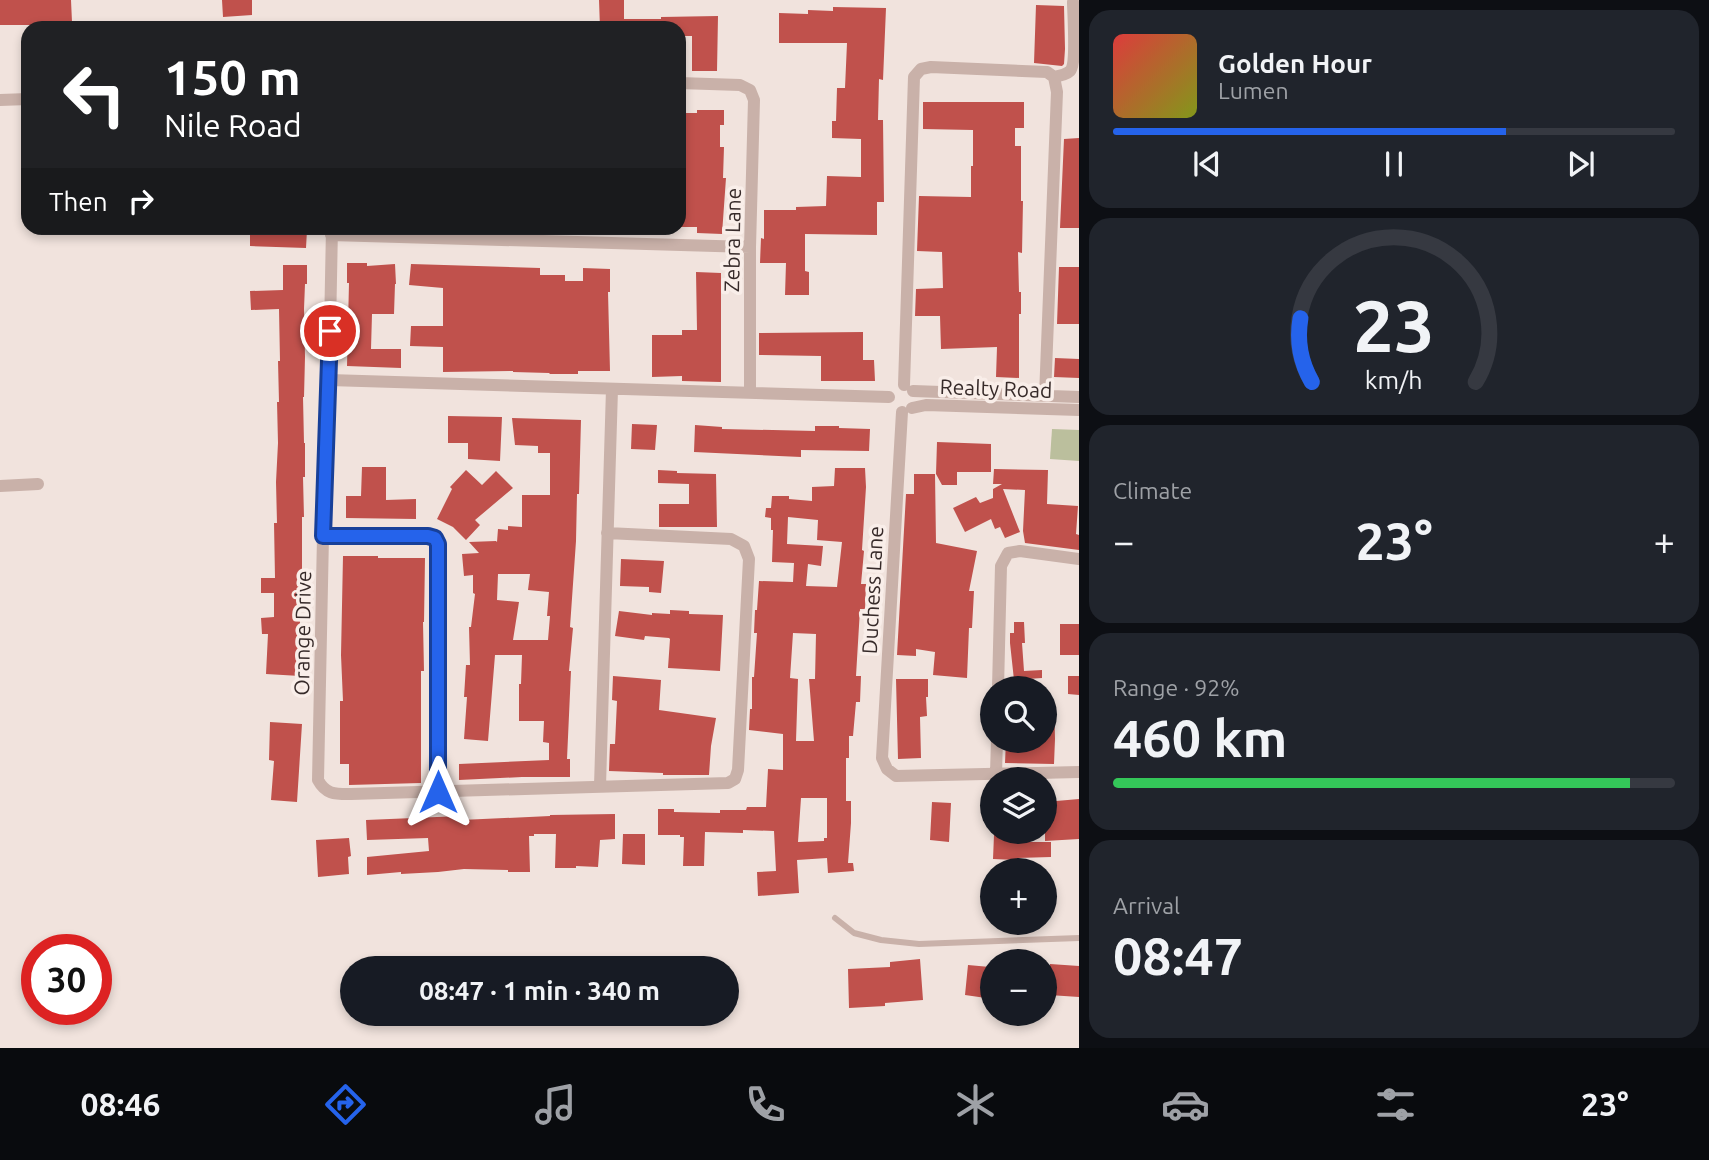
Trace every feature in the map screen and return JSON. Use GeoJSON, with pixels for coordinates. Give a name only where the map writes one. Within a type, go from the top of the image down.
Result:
{"type":"FeatureCollection","features":[{"type":"Feature","properties":{"kind":"street"},"geometry":{"type":"LineString","coordinates":[[1054,77],[1069,72],[1072,68],[1073,2]]}},
{"type":"Feature","properties":{"kind":"street"},"geometry":{"type":"LineString","coordinates":[[909,388],[897,387],[892,391],[889,397],[890,405],[895,410],[907,410],[916,400],[909,388],[914,77],[921,69],[931,67],[1047,72],[1054,77],[1057,92],[1045,396]]}},
{"type":"Feature","properties":{"kind":"street","name":"Zebra Lane"},"geometry":{"type":"LineString","coordinates":[[686,83],[740,85],[750,90],[754,100],[750,392]]}},
{"type":"Feature","properties":{"kind":"street"},"geometry":{"type":"LineString","coordinates":[[0,100],[21,99]]}},
{"type":"Feature","properties":{"kind":"street","name":"Orange Drive"},"geometry":{"type":"LineString","coordinates":[[331,235],[318,780],[321,786],[332,794],[438,792]]}},
{"type":"Feature","properties":{"kind":"street"},"geometry":{"type":"LineString","coordinates":[[436,235],[750,247]]}},
{"type":"Feature","properties":{"kind":"street"},"geometry":{"type":"LineString","coordinates":[[329,380],[889,397]]}},
{"type":"Feature","properties":{"kind":"street","name":"Realty Road"},"geometry":{"type":"LineString","coordinates":[[909,388],[1079,397]]}},
{"type":"Feature","properties":{"kind":"street"},"geometry":{"type":"LineString","coordinates":[[600,786],[612,389]]}},
{"type":"Feature","properties":{"kind":"street","name":"Realty Road"},"geometry":{"type":"LineString","coordinates":[[907,410],[926,405],[1079,410]]}},
{"type":"Feature","properties":{"kind":"street","name":"Duchess Lane"},"geometry":{"type":"LineString","coordinates":[[907,410],[882,758],[887,769],[896,776],[980,773]]}},
{"type":"Feature","properties":{"kind":"street"},"geometry":{"type":"LineString","coordinates":[[0,486],[38,484]]}},
{"type":"Feature","properties":{"kind":"street"},"geometry":{"type":"LineString","coordinates":[[323,536],[428,536],[435,538],[438,544],[438,792],[727,783],[735,779],[738,770],[749,559],[744,546],[731,539],[607,533]]}},
{"type":"Feature","properties":{"kind":"street"},"geometry":{"type":"LineString","coordinates":[[998,676],[1001,566],[1009,554],[1020,551],[1079,559]]}},
{"type":"Feature","properties":{"kind":"street"},"geometry":{"type":"LineString","coordinates":[[1057,772],[1079,772]]}},
{"type":"Feature","properties":{"kind":"lane"},"geometry":{"type":"LineString","coordinates":[[835,918],[854,933],[881,940],[919,944],[1079,938]]}},
{"type":"Feature","properties":{"kind":"green space"},"geometry":{"type":"Polygon","coordinates":[[[1052,429],[1079,430],[1079,461],[1050,459],[1052,429]]]}},
{"type":"Feature","properties":{"kind":"building"},"geometry":{"type":"Polygon","coordinates":[[[0,0],[71,0],[72,21],[21,21],[21,25],[0,25],[0,0]]]}},
{"type":"Feature","properties":{"kind":"building"},"geometry":{"type":"Polygon","coordinates":[[[222,0],[252,0],[252,15],[223,17],[222,0]]]}},
{"type":"Feature","properties":{"kind":"building"},"geometry":{"type":"Polygon","coordinates":[[[599,0],[624,0],[624,19],[718,16],[717,71],[692,71],[692,36],[686,36],[686,21],[600,21],[599,0]]]}},
{"type":"Feature","properties":{"kind":"building"},"geometry":{"type":"Polygon","coordinates":[[[1036,5],[1064,6],[1065,49],[1062,66],[1034,63],[1036,5]]]}},
{"type":"Feature","properties":{"kind":"building"},"geometry":{"type":"Polygon","coordinates":[[[833,7],[886,8],[883,80],[879,79],[878,120],[883,120],[884,202],[877,202],[877,235],[805,234],[805,271],[809,272],[809,295],[785,295],[786,263],[760,263],[761,238],[764,239],[764,210],[826,206],[827,176],[861,177],[861,139],[832,138],[832,121],[836,121],[837,88],[845,88],[847,43],[779,43],[779,13],[808,14],[808,10],[833,11],[833,7]]]}},
{"type":"Feature","properties":{"kind":"building"},"geometry":{"type":"Polygon","coordinates":[[[923,102],[1024,102],[1024,128],[1015,128],[1015,146],[1021,146],[1023,201],[1022,253],[1018,252],[1021,292],[1019,378],[996,377],[997,347],[941,349],[940,316],[915,316],[916,289],[943,288],[942,252],[917,251],[919,196],[971,197],[973,166],[973,130],[923,129],[923,102]]]}},
{"type":"Feature","properties":{"kind":"building"},"geometry":{"type":"Polygon","coordinates":[[[697,110],[724,110],[724,125],[720,125],[720,147],[724,147],[723,178],[726,178],[722,234],[697,233],[697,227],[686,227],[686,113],[697,113],[697,110]]]}},
{"type":"Feature","properties":{"kind":"building"},"geometry":{"type":"Polygon","coordinates":[[[1079,138],[1079,228],[1060,228],[1064,139],[1079,138]]]}},
{"type":"Feature","properties":{"kind":"building"},"geometry":{"type":"Polygon","coordinates":[[[250,235],[307,235],[306,248],[250,246],[250,235]]]}},
{"type":"Feature","properties":{"kind":"building"},"geometry":{"type":"Polygon","coordinates":[[[347,263],[367,263],[367,266],[395,264],[394,314],[372,314],[371,349],[401,349],[401,368],[347,366],[347,263]]]}},
{"type":"Feature","properties":{"kind":"building"},"geometry":{"type":"Polygon","coordinates":[[[411,264],[540,268],[540,275],[565,275],[565,281],[583,281],[583,268],[610,269],[610,371],[578,371],[578,374],[443,372],[443,347],[410,346],[411,326],[443,326],[443,288],[409,285],[411,264]]]}},
{"type":"Feature","properties":{"kind":"building"},"geometry":{"type":"Polygon","coordinates":[[[283,265],[307,265],[304,309],[305,477],[300,676],[266,674],[268,634],[262,634],[261,618],[274,617],[274,593],[261,593],[261,578],[275,578],[279,309],[251,310],[250,291],[283,290],[283,265]]]}},
{"type":"Feature","properties":{"kind":"building"},"geometry":{"type":"Polygon","coordinates":[[[1059,267],[1079,267],[1079,324],[1057,324],[1059,267]]]}},
{"type":"Feature","properties":{"kind":"building"},"geometry":{"type":"Polygon","coordinates":[[[696,272],[721,273],[721,382],[682,381],[682,376],[652,377],[652,335],[682,335],[682,330],[697,330],[696,272]]]}},
{"type":"Feature","properties":{"kind":"building"},"geometry":{"type":"Polygon","coordinates":[[[863,332],[863,360],[874,360],[875,381],[821,381],[821,356],[759,355],[759,333],[863,332]]]}},
{"type":"Feature","properties":{"kind":"building"},"geometry":{"type":"Polygon","coordinates":[[[1055,358],[1079,359],[1079,378],[1054,377],[1055,358]]]}},
{"type":"Feature","properties":{"kind":"building"},"geometry":{"type":"Polygon","coordinates":[[[448,416],[502,417],[500,461],[468,459],[468,443],[448,443],[448,416]]]}},
{"type":"Feature","properties":{"kind":"building"},"geometry":{"type":"Polygon","coordinates":[[[512,418],[581,420],[570,627],[573,628],[567,759],[570,759],[570,777],[459,780],[459,764],[549,760],[549,743],[543,742],[544,721],[519,721],[522,655],[495,655],[488,741],[464,739],[466,665],[470,665],[469,627],[475,594],[473,575],[464,576],[462,554],[479,553],[469,542],[497,542],[498,529],[508,530],[508,526],[522,527],[522,495],[550,495],[550,453],[538,453],[538,446],[515,445],[512,418]],[[498,574],[497,600],[519,602],[513,640],[548,640],[549,592],[528,590],[530,574],[498,574]]]}},
{"type":"Feature","properties":{"kind":"building"},"geometry":{"type":"Polygon","coordinates":[[[632,424],[657,425],[655,450],[631,449],[632,424]]]}},
{"type":"Feature","properties":{"kind":"building"},"geometry":{"type":"Polygon","coordinates":[[[695,425],[722,429],[815,431],[815,426],[839,426],[870,429],[869,451],[801,450],[801,457],[694,452],[695,425]]]}},
{"type":"Feature","properties":{"kind":"building"},"geometry":{"type":"Polygon","coordinates":[[[937,442],[991,444],[991,472],[957,472],[957,485],[942,485],[936,474],[937,442]]]}},
{"type":"Feature","properties":{"kind":"building"},"geometry":{"type":"Polygon","coordinates":[[[362,467],[386,467],[386,500],[416,499],[416,519],[346,518],[346,496],[361,496],[362,467]]]}},
{"type":"Feature","properties":{"kind":"building"},"geometry":{"type":"Polygon","coordinates":[[[835,468],[865,468],[861,584],[866,584],[865,609],[860,609],[856,676],[861,676],[860,702],[856,702],[853,736],[849,736],[849,758],[846,758],[846,801],[851,801],[848,863],[853,863],[854,871],[828,873],[827,858],[797,860],[799,893],[758,896],[757,872],[776,871],[774,831],[705,832],[704,866],[683,866],[684,837],[658,835],[658,809],[720,813],[720,810],[766,807],[768,769],[783,770],[783,734],[749,730],[757,633],[754,633],[755,610],[759,581],[793,582],[794,563],[772,562],[773,530],[771,518],[765,517],[766,508],[771,508],[772,496],[789,496],[789,499],[812,501],[812,487],[834,486],[835,468]],[[788,517],[787,544],[823,546],[821,566],[808,564],[806,586],[837,587],[842,542],[817,540],[818,520],[788,517]],[[793,633],[790,678],[798,679],[796,741],[814,741],[809,679],[815,679],[816,634],[793,633]],[[801,798],[798,842],[824,841],[824,838],[827,838],[827,798],[801,798]]]}},
{"type":"Feature","properties":{"kind":"building"},"geometry":{"type":"Polygon","coordinates":[[[994,469],[1048,470],[1047,504],[1078,506],[1076,534],[1079,535],[1079,550],[1025,543],[1025,490],[1003,489],[1020,532],[1005,538],[1000,527],[995,529],[991,519],[965,532],[953,508],[976,497],[980,503],[993,498],[993,489],[1002,484],[993,484],[994,469]]]}},
{"type":"Feature","properties":{"kind":"building"},"geometry":{"type":"Polygon","coordinates":[[[466,470],[482,485],[496,471],[513,488],[475,520],[480,525],[466,540],[453,527],[437,519],[452,489],[450,487],[466,470]]]}},
{"type":"Feature","properties":{"kind":"building"},"geometry":{"type":"Polygon","coordinates":[[[658,470],[716,474],[717,527],[659,527],[659,504],[689,504],[689,484],[658,483],[658,470]]]}},
{"type":"Feature","properties":{"kind":"building"},"geometry":{"type":"Polygon","coordinates":[[[914,474],[935,474],[936,543],[977,551],[969,591],[974,591],[967,678],[933,675],[935,652],[916,649],[916,656],[897,655],[906,494],[914,494],[914,474]]]}},
{"type":"Feature","properties":{"kind":"building"},"geometry":{"type":"Polygon","coordinates":[[[343,556],[425,558],[421,783],[349,785],[349,764],[340,764],[343,556]]]}},
{"type":"Feature","properties":{"kind":"building"},"geometry":{"type":"Polygon","coordinates":[[[621,559],[664,561],[661,593],[649,592],[649,587],[620,586],[621,559]]]}},
{"type":"Feature","properties":{"kind":"building"},"geometry":{"type":"Polygon","coordinates":[[[670,610],[689,611],[689,614],[723,615],[720,671],[668,668],[669,638],[645,636],[644,640],[615,636],[619,611],[652,615],[670,614],[670,610]]]}},
{"type":"Feature","properties":{"kind":"building"},"geometry":{"type":"Polygon","coordinates":[[[1014,622],[1024,622],[1024,671],[1042,670],[1042,676],[1014,676],[1010,633],[1014,633],[1014,622]]]}},
{"type":"Feature","properties":{"kind":"building"},"geometry":{"type":"Polygon","coordinates":[[[1060,624],[1079,624],[1079,655],[1060,655],[1060,624]]]}},
{"type":"Feature","properties":{"kind":"building"},"geometry":{"type":"Polygon","coordinates":[[[613,676],[661,680],[659,710],[716,718],[709,775],[609,771],[610,744],[615,744],[617,701],[612,700],[613,676]]]}},
{"type":"Feature","properties":{"kind":"building"},"geometry":{"type":"Polygon","coordinates":[[[1068,676],[1079,676],[1079,695],[1068,694],[1068,676]]]}},
{"type":"Feature","properties":{"kind":"building"},"geometry":{"type":"Polygon","coordinates":[[[896,679],[928,679],[927,716],[920,717],[921,758],[898,759],[896,679]]]}},
{"type":"Feature","properties":{"kind":"building"},"geometry":{"type":"Polygon","coordinates":[[[270,722],[302,724],[297,802],[271,800],[274,761],[269,760],[270,722]]]}},
{"type":"Feature","properties":{"kind":"building"},"geometry":{"type":"Polygon","coordinates":[[[1005,753],[1054,753],[1054,764],[1005,763],[1005,753]]]}},
{"type":"Feature","properties":{"kind":"building"},"geometry":{"type":"Polygon","coordinates":[[[1079,799],[1079,839],[1057,840],[1057,801],[1079,799]]]}},
{"type":"Feature","properties":{"kind":"building"},"geometry":{"type":"Polygon","coordinates":[[[932,802],[951,803],[949,842],[930,840],[932,802]]]}},
{"type":"Feature","properties":{"kind":"building"},"geometry":{"type":"Polygon","coordinates":[[[615,814],[615,839],[600,840],[598,867],[555,868],[556,834],[534,834],[529,836],[530,872],[464,869],[367,875],[367,857],[429,851],[428,838],[367,840],[366,820],[461,816],[461,820],[615,814]]]}},
{"type":"Feature","properties":{"kind":"building"},"geometry":{"type":"Polygon","coordinates":[[[623,834],[645,834],[645,865],[622,864],[623,834]]]}},
{"type":"Feature","properties":{"kind":"building"},"geometry":{"type":"Polygon","coordinates":[[[349,838],[349,874],[318,877],[316,840],[349,838]]]}},
{"type":"Feature","properties":{"kind":"building"},"geometry":{"type":"Polygon","coordinates":[[[994,844],[1051,844],[1051,857],[993,858],[994,844]]]}},
{"type":"Feature","properties":{"kind":"building"},"geometry":{"type":"Polygon","coordinates":[[[920,959],[923,1000],[849,1008],[848,969],[890,967],[890,962],[920,959]]]}},
{"type":"Feature","properties":{"kind":"building"},"geometry":{"type":"Polygon","coordinates":[[[1057,964],[1079,966],[1079,997],[1057,996],[1057,964]]]}},
{"type":"Feature","properties":{"kind":"building"},"geometry":{"type":"Polygon","coordinates":[[[968,965],[980,966],[980,997],[965,995],[968,965]]]}},
{"type":"Feature","properties":{"kind":"route"},"geometry":{"type":"LineString","coordinates":[[330,331],[323,536],[428,536],[435,538],[438,544],[438,792]]}}]}
